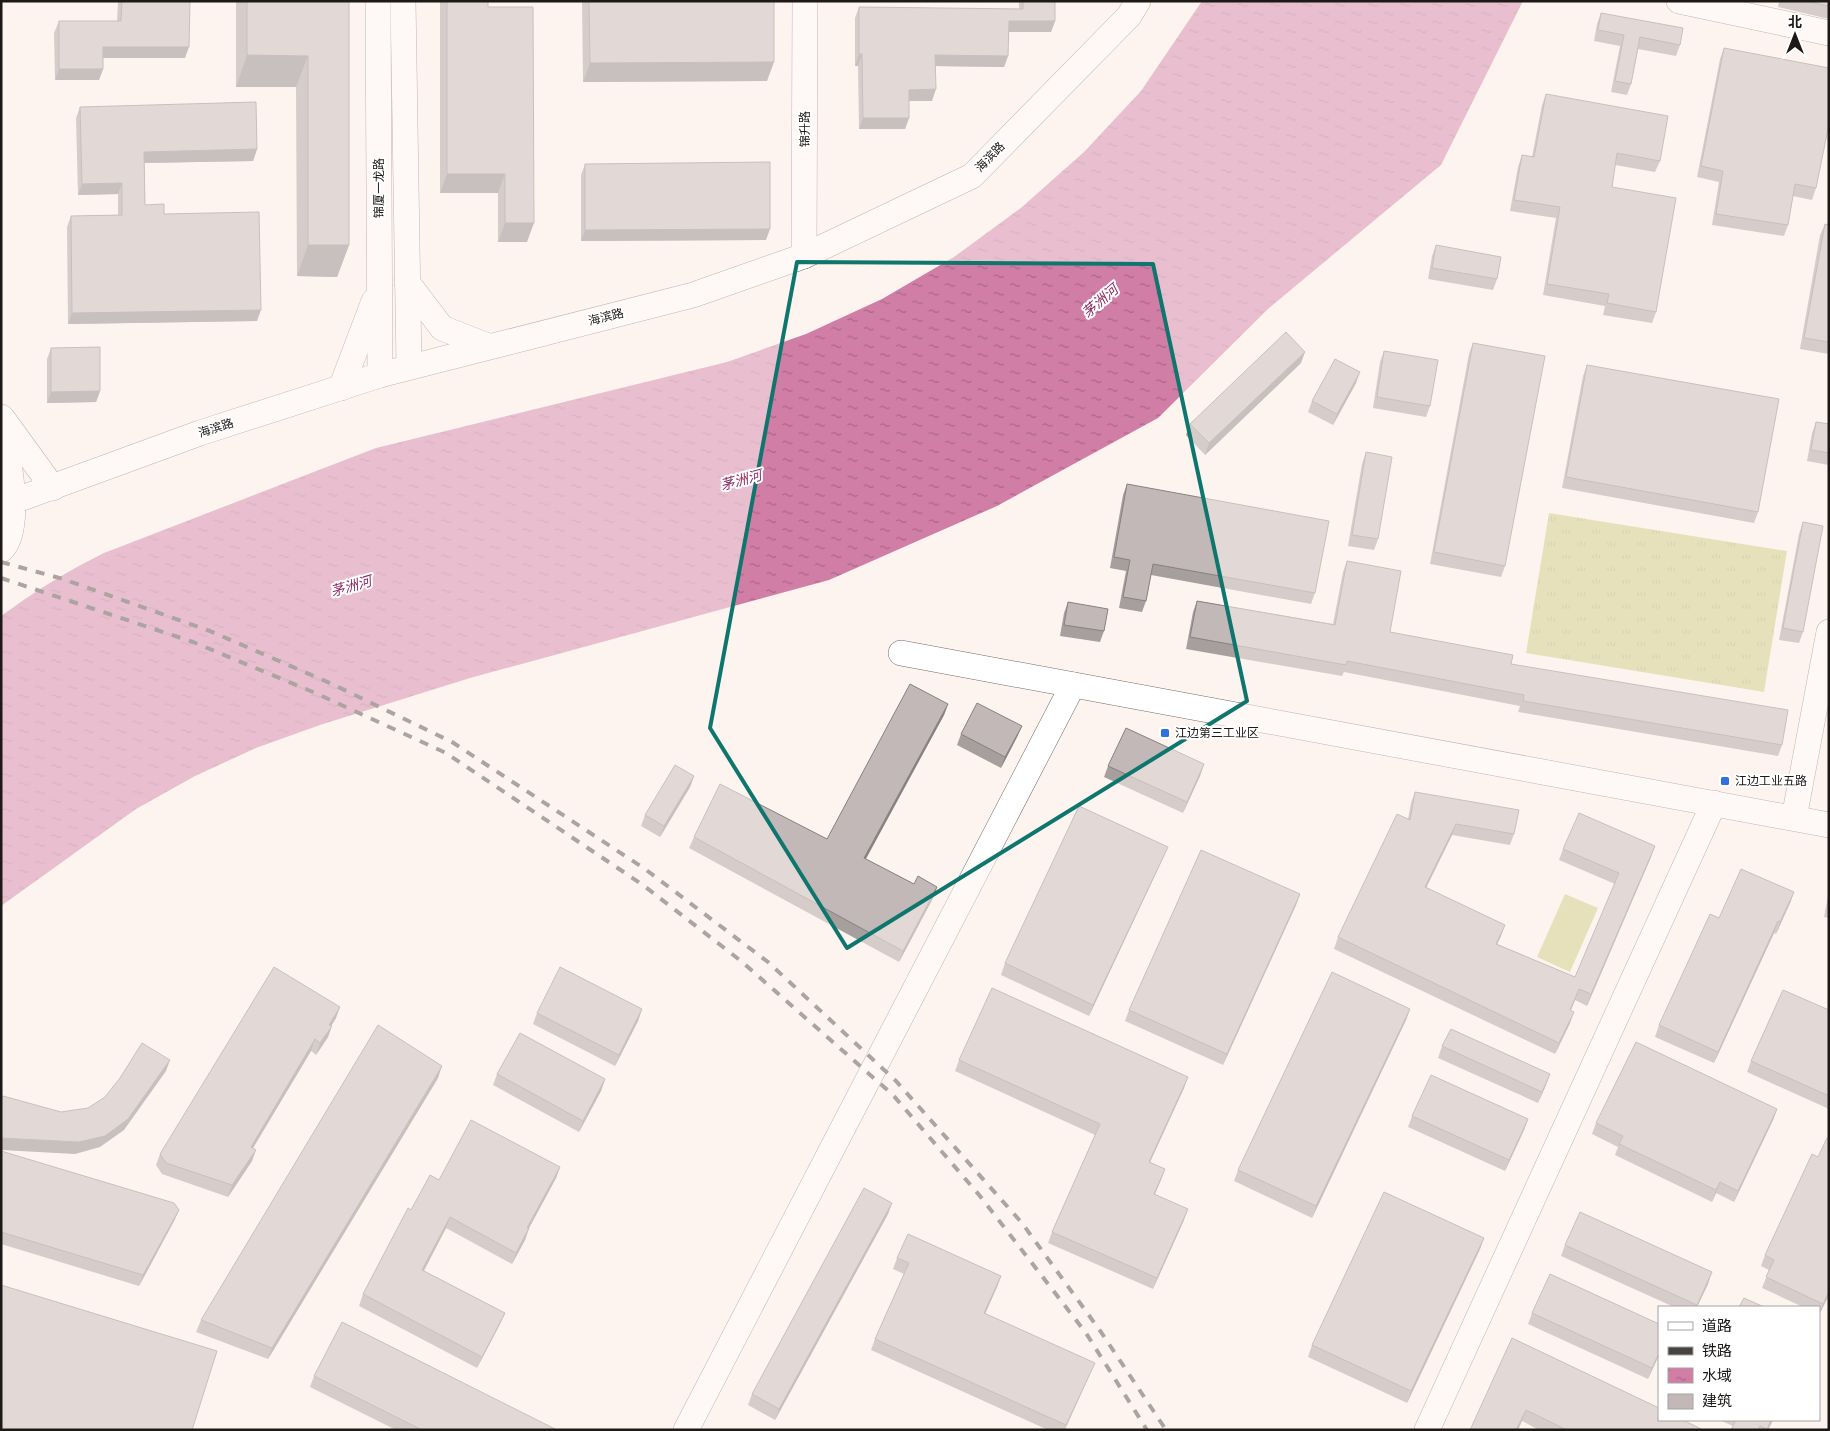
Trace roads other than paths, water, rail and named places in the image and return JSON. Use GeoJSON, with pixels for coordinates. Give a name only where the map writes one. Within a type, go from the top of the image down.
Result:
{"type":"FeatureCollection","features":[{"type":"Feature","properties":{"kind":"street","name":"锦厦一龙路"},"geometry":{"type":"LineString","coordinates":[[378,1],[380,375]]}},
{"type":"Feature","properties":{"kind":"street"},"geometry":{"type":"LineString","coordinates":[[403,1],[409,366]]}},
{"type":"Feature","properties":{"kind":"street","name":"锦升路"},"geometry":{"type":"LineString","coordinates":[[804,256],[805,1]]}},
{"type":"Feature","properties":{"kind":"street","name":"海滨路"},"geometry":{"type":"LineString","coordinates":[[7,505],[200,432],[380,375],[409,366],[693,295],[804,256],[972,176],[1129,16],[1138,1]]}},
{"type":"Feature","properties":{"kind":"street"},"geometry":{"type":"LineString","coordinates":[[1679,1],[1829,33]]}},
{"type":"Feature","properties":{"kind":"street"},"geometry":{"type":"LineString","coordinates":[[341,388],[380,282]]}},
{"type":"Feature","properties":{"kind":"street"},"geometry":{"type":"LineString","coordinates":[[408,282],[442,328],[488,346]]}},
{"type":"Feature","properties":{"kind":"street"},"geometry":{"type":"LineString","coordinates":[[1,416],[53,488]]}},
{"type":"Feature","properties":{"kind":"street"},"geometry":{"type":"LineString","coordinates":[[1,416],[7,505],[13,521],[6,546],[1,550]]}},
{"type":"Feature","properties":{"kind":"street"},"geometry":{"type":"LineString","coordinates":[[1794,818],[1829,632]]}},
{"type":"Feature","properties":{"kind":"street"},"geometry":{"type":"LineString","coordinates":[[901,653],[1829,825]]}},
{"type":"Feature","properties":{"kind":"street"},"geometry":{"type":"LineString","coordinates":[[686,1430],[1073,685]]}},
{"type":"Feature","properties":{"kind":"street"},"geometry":{"type":"LineString","coordinates":[[1427,1430],[1714,803]]}},
{"type":"Feature","properties":{"kind":"water","name":"茅洲河"},"geometry":{"type":"Polygon","coordinates":[[[1202,1],[1523,1],[1441,165],[1269,308],[1158,418],[997,506],[829,580],[470,678],[320,725],[256,748],[195,776],[136,809],[1,906],[1,616],[51,582],[104,553],[376,448],[727,362],[806,334],[882,299],[954,257],[1022,207],[1084,152],[1141,91],[1202,1]]]}},
{"type":"Feature","properties":{"kind":"railway"},"geometry":{"type":"LineString","coordinates":[[1,562],[63,579],[210,631],[332,684],[452,742],[645,869],[768,962],[896,1081],[1022,1223],[1101,1332],[1166,1430]]}},
{"type":"Feature","properties":{"kind":"railway"},"geometry":{"type":"LineString","coordinates":[[1,578],[193,642],[313,692],[446,753],[643,885],[741,961],[893,1095],[980,1196],[1086,1333],[1147,1430]]}},
{"type":"Feature","properties":{"kind":"place","name":"江边第三工业区"},"geometry":{"type":"Point","coordinates":[1165,733]}},
{"type":"Feature","properties":{"kind":"place","name":"江边工业五路"},"geometry":{"type":"Point","coordinates":[1725,781]}}]}
